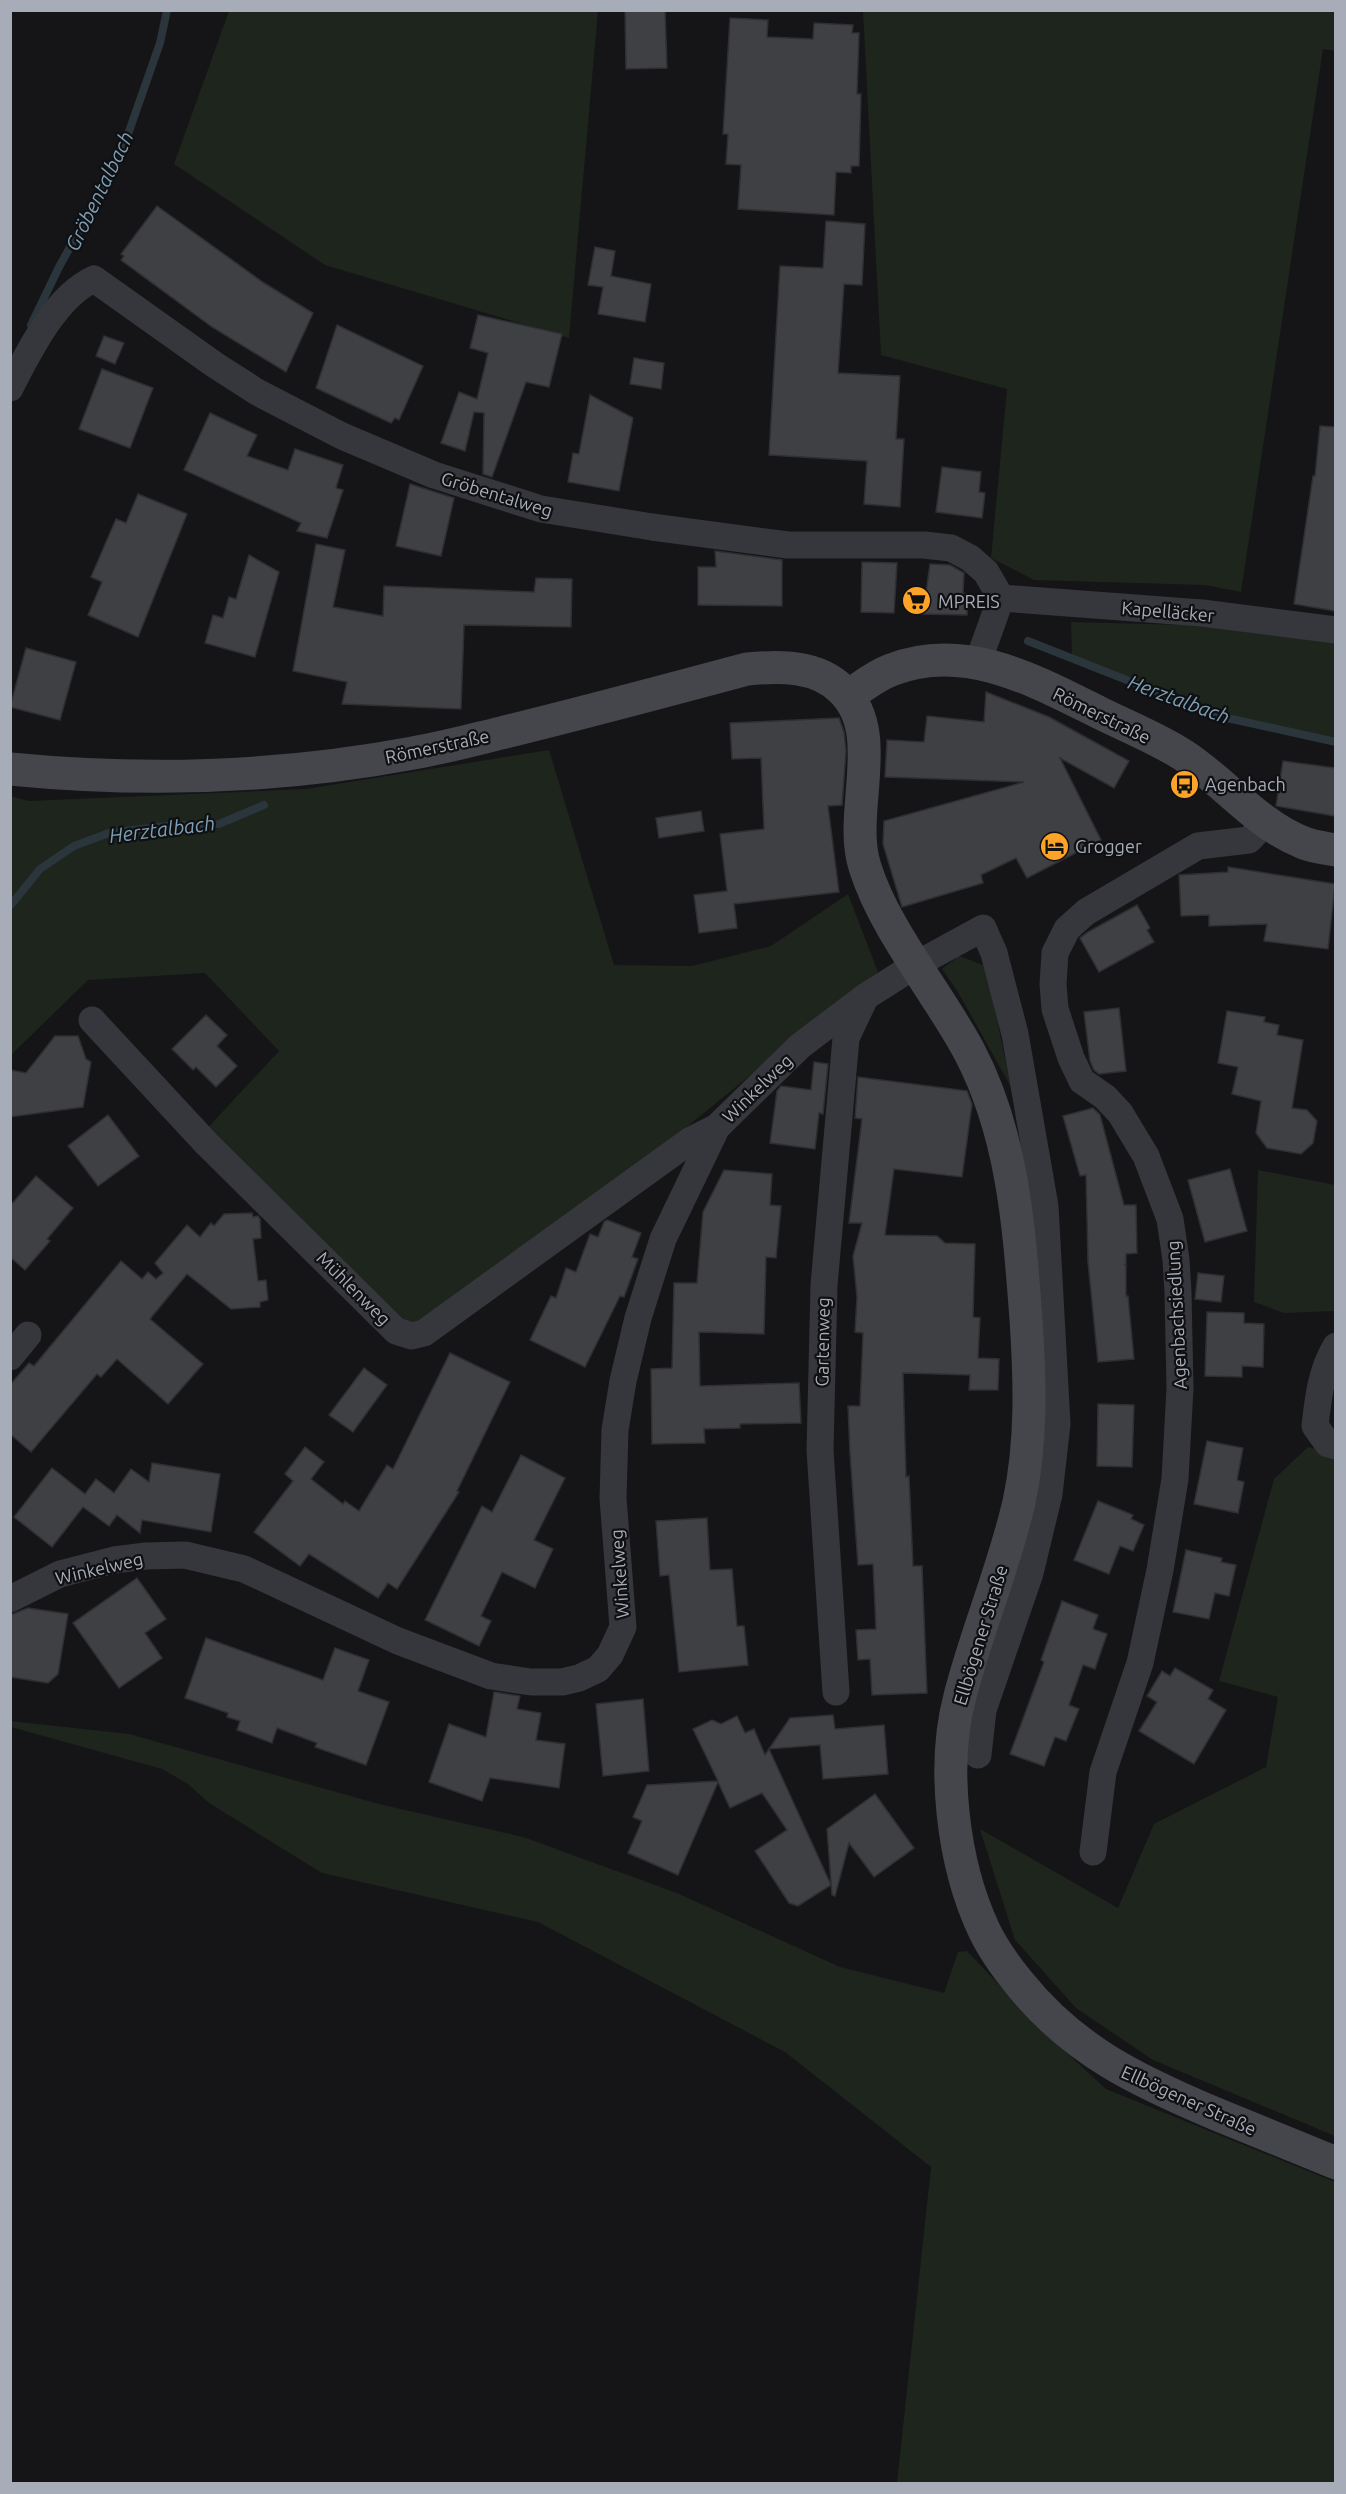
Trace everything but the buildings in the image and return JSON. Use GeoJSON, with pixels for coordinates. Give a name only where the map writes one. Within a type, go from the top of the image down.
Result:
{"type":"FeatureCollection","features":[{"type":"Feature","properties":{"kind":"main road","name":"Römerstraße"},"geometry":{"type":"LineString","coordinates":[[848,696],[883,673],[904,666],[954,659],[1000,668],[1062,695],[1181,753],[1266,822],[1304,843],[1335,850]]}},
{"type":"Feature","properties":{"kind":"main road","name":"Römerstraße"},"geometry":{"type":"LineString","coordinates":[[10,768],[120,775],[223,776],[319,768],[414,753],[581,714],[747,669],[769,667],[795,669],[831,681],[848,696],[857,708],[864,731],[860,832],[865,868],[897,932],[917,964]]}},
{"type":"Feature","properties":{"kind":"main road","name":"Ellbögener Straße"},"geometry":{"type":"LineString","coordinates":[[917,964],[967,1048],[986,1086],[997,1117],[1013,1185],[1026,1318],[1029,1412],[1022,1487],[1005,1557],[959,1698],[954,1730],[952,1779],[955,1822],[964,1869],[976,1912],[987,1936],[1019,1983],[1045,2013],[1083,2046],[1156,2089],[1335,2163]]}},
{"type":"Feature","properties":{"kind":"street","name":"Gröbentalweg"},"geometry":{"type":"LineString","coordinates":[[10,388],[28,354],[48,324],[79,286],[94,279],[215,365],[267,398],[342,436],[434,474],[541,509],[652,528],[788,545],[924,545],[951,549],[970,558],[986,572],[1001,597]]}},
{"type":"Feature","properties":{"kind":"street","name":"Kapelläcker"},"geometry":{"type":"LineString","coordinates":[[1001,597],[1202,613],[1335,630]]}},
{"type":"Feature","properties":{"kind":"street"},"geometry":{"type":"LineString","coordinates":[[978,662],[1001,597]]}},
{"type":"Feature","properties":{"kind":"street","name":"Agenbachsiedlung"},"geometry":{"type":"LineString","coordinates":[[1094,1852],[1103,1772],[1140,1663],[1160,1570],[1174,1479],[1180,1388],[1178,1292],[1170,1219],[1146,1156],[1133,1132],[1112,1104],[1082,1081],[1071,1058],[1055,1009],[1054,953],[1067,929],[1086,912],[1198,846],[1249,840],[1266,822]]}},
{"type":"Feature","properties":{"kind":"street"},"geometry":{"type":"LineString","coordinates":[[917,964],[984,928],[994,953],[1016,1034],[1045,1206],[1057,1424],[1049,1494],[1030,1573],[983,1710],[978,1755]]}},
{"type":"Feature","properties":{"kind":"street","name":"Winkelweg"},"geometry":{"type":"LineString","coordinates":[[10,1599],[60,1574],[114,1560],[146,1556],[185,1556],[244,1569],[398,1641],[491,1676],[531,1682],[562,1682],[579,1678],[598,1669],[610,1655],[623,1627],[613,1498],[615,1436],[621,1391],[638,1318],[657,1256],[717,1126],[800,1046],[865,997],[917,964]]}},
{"type":"Feature","properties":{"kind":"street","name":"Gartenweg"},"geometry":{"type":"LineString","coordinates":[[836,1692],[820,1450],[824,1285],[846,1038],[865,997]]}},
{"type":"Feature","properties":{"kind":"street","name":"Mühlenweg"},"geometry":{"type":"LineString","coordinates":[[92,1020],[200,1136],[396,1331],[412,1336],[424,1332],[690,1140],[717,1126]]}},
{"type":"Feature","properties":{"kind":"street"},"geometry":{"type":"LineString","coordinates":[[10,1357],[28,1335]]}},
{"type":"Feature","properties":{"kind":"street"},"geometry":{"type":"LineString","coordinates":[[1335,1346],[1328,1358],[1320,1386],[1315,1426],[1328,1444],[1335,1446]]}},
{"type":"Feature","properties":{"kind":"shaded area"},"geometry":{"type":"Polygon","coordinates":[[[229,11],[598,11],[569,338],[325,265],[174,164],[229,11]]]}},
{"type":"Feature","properties":{"kind":"shaded area"},"geometry":{"type":"Polygon","coordinates":[[[863,11],[1335,11],[1335,51],[1323,49],[1241,592],[1205,585],[1034,580],[991,558],[1007,389],[881,355],[863,11]]]}},
{"type":"Feature","properties":{"kind":"shaded area"},"geometry":{"type":"Polygon","coordinates":[[[1071,622],[1223,626],[1335,641],[1335,742],[1218,716],[1072,658],[1071,622]]]}},
{"type":"Feature","properties":{"kind":"shaded area"},"geometry":{"type":"Polygon","coordinates":[[[549,750],[614,965],[692,966],[771,946],[848,894],[878,972],[430,1335],[367,1313],[200,1136],[279,1051],[205,973],[88,980],[11,1055],[10,796],[29,801],[306,789],[549,750]]]}},
{"type":"Feature","properties":{"kind":"shaded area"},"geometry":{"type":"Polygon","coordinates":[[[959,956],[986,966],[1011,1087],[958,992],[942,969],[959,956]]]}},
{"type":"Feature","properties":{"kind":"shaded area"},"geometry":{"type":"Polygon","coordinates":[[[1258,1170],[1335,1185],[1335,1311],[1284,1313],[1254,1302],[1258,1170]]]}},
{"type":"Feature","properties":{"kind":"shaded area"},"geometry":{"type":"Polygon","coordinates":[[[1308,1447],[1335,1454],[1335,2136],[1153,2060],[1076,2008],[1015,1940],[980,1829],[1118,1908],[1154,1824],[1266,1767],[1278,1697],[1219,1681],[1274,1479],[1308,1447]]]}},
{"type":"Feature","properties":{"kind":"shaded area"},"geometry":{"type":"Polygon","coordinates":[[[10,1721],[129,1734],[379,1804],[523,1837],[677,1893],[840,1967],[944,1993],[958,1952],[967,1951],[1042,2030],[1106,2089],[1335,2182],[1335,2483],[897,2483],[931,2167],[785,2052],[538,1922],[322,1873],[209,1803],[188,1784],[162,1769],[11,1727],[10,1721]]]}},
{"type":"Feature","properties":{"kind":"waterway","name":"Gröbentalbach"},"geometry":{"type":"LineString","coordinates":[[31,325],[59,267],[120,157],[160,43],[167,10]]}},
{"type":"Feature","properties":{"kind":"waterway","name":"Herztalbach"},"geometry":{"type":"LineString","coordinates":[[1028,641],[1218,716],[1336,742]]}},
{"type":"Feature","properties":{"kind":"waterway","name":"Herztalbach"},"geometry":{"type":"LineString","coordinates":[[10,906],[40,869],[74,846],[109,833],[175,825],[219,824],[264,805]]}},
{"type":"Feature","properties":{"kind":"place","name":"MPREIS"},"geometry":{"type":"Point","coordinates":[917,601]}},
{"type":"Feature","properties":{"kind":"place","name":"Agenbach"},"geometry":{"type":"Point","coordinates":[1184,784]}},
{"type":"Feature","properties":{"kind":"place","name":"Grogger"},"geometry":{"type":"Point","coordinates":[1054,846]}}]}
